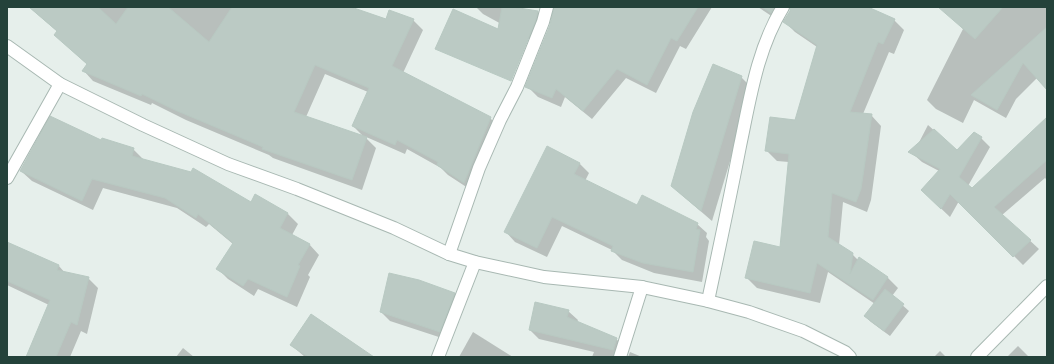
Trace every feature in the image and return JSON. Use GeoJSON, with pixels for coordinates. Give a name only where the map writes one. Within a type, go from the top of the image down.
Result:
{"type":"FeatureCollection","features":[{"type":"Feature","properties":{"kind":"street"},"geometry":{"type":"LineString","coordinates":[[449,254],[479,168],[500,120],[518,87],[543,22],[547,7]]}},
{"type":"Feature","properties":{"kind":"street"},"geometry":{"type":"LineString","coordinates":[[708,301],[752,86],[766,39],[783,7]]}},
{"type":"Feature","properties":{"kind":"street"},"geometry":{"type":"LineString","coordinates":[[7,46],[60,84],[144,125],[228,164],[297,189],[394,228],[449,254],[475,262],[544,277],[642,287],[708,301],[748,312],[804,331],[845,352],[850,357]]}},
{"type":"Feature","properties":{"kind":"street"},"geometry":{"type":"LineString","coordinates":[[7,178],[60,84]]}},
{"type":"Feature","properties":{"kind":"street"},"geometry":{"type":"LineString","coordinates":[[438,357],[475,262]]}},
{"type":"Feature","properties":{"kind":"street"},"geometry":{"type":"LineString","coordinates":[[977,357],[1047,286]]}},
{"type":"Feature","properties":{"kind":"street"},"geometry":{"type":"LineString","coordinates":[[620,357],[642,287]]}},
{"type":"Feature","properties":{"kind":"building"},"geometry":{"type":"Polygon","coordinates":[[[29,7],[98,7],[116,24],[128,7],[168,7],[209,42],[232,7],[351,7],[386,19],[389,10],[414,19],[392,66],[491,117],[464,183],[437,165],[438,162],[397,140],[395,145],[352,126],[369,88],[315,65],[294,112],[367,137],[352,180],[262,149],[263,147],[175,110],[142,94],[141,96],[82,71],[87,64],[54,35],[57,31],[29,7]]]}},
{"type":"Feature","properties":{"kind":"building"},"geometry":{"type":"Polygon","coordinates":[[[502,7],[513,7],[538,11],[536,20],[511,81],[435,49],[453,9],[498,29],[502,7]]]}},
{"type":"Feature","properties":{"kind":"building"},"geometry":{"type":"Polygon","coordinates":[[[554,7],[698,7],[677,41],[671,38],[647,85],[617,69],[583,111],[556,89],[552,98],[525,87],[550,25],[554,7]]]}},
{"type":"Feature","properties":{"kind":"building"},"geometry":{"type":"Polygon","coordinates":[[[762,7],[774,7],[771,13],[762,7]]]}},
{"type":"Feature","properties":{"kind":"building"},"geometry":{"type":"Polygon","coordinates":[[[790,7],[868,7],[895,19],[883,44],[878,42],[850,112],[872,114],[861,189],[856,202],[832,193],[828,237],[853,253],[850,274],[859,257],[888,277],[873,300],[817,263],[810,293],[745,278],[754,241],[780,247],[789,154],[765,151],[770,117],[795,120],[817,45],[783,22],[790,11],[790,7]]]}},
{"type":"Feature","properties":{"kind":"building"},"geometry":{"type":"Polygon","coordinates":[[[938,7],[1003,7],[975,39],[938,7]]]}},
{"type":"Feature","properties":{"kind":"building"},"geometry":{"type":"Polygon","coordinates":[[[1047,27],[1047,90],[1023,63],[997,110],[971,95],[1047,27]]]}},
{"type":"Feature","properties":{"kind":"building"},"geometry":{"type":"Polygon","coordinates":[[[713,64],[742,76],[701,211],[671,186],[693,112],[713,64]]]}},
{"type":"Feature","properties":{"kind":"building"},"geometry":{"type":"Polygon","coordinates":[[[50,116],[101,140],[102,138],[134,148],[132,156],[191,172],[193,168],[251,202],[255,194],[288,213],[280,228],[310,244],[298,265],[300,266],[287,297],[248,279],[243,286],[216,269],[233,243],[198,214],[196,218],[165,198],[92,179],[82,201],[20,171],[50,116]]]}},
{"type":"Feature","properties":{"kind":"building"},"geometry":{"type":"Polygon","coordinates":[[[1047,117],[1047,160],[994,207],[1031,240],[1013,257],[950,194],[941,209],[921,190],[940,169],[908,152],[934,129],[957,150],[974,132],[982,137],[959,177],[972,188],[1047,117]]]}},
{"type":"Feature","properties":{"kind":"building"},"geometry":{"type":"Polygon","coordinates":[[[547,146],[580,163],[574,174],[637,205],[642,195],[698,223],[696,229],[700,230],[693,272],[643,263],[611,251],[613,246],[552,217],[537,248],[504,232],[547,146]]]}},
{"type":"Feature","properties":{"kind":"building"},"geometry":{"type":"Polygon","coordinates":[[[7,242],[59,265],[57,270],[89,277],[77,325],[71,322],[56,357],[26,357],[50,300],[7,281],[7,242]]]}},
{"type":"Feature","properties":{"kind":"building"},"geometry":{"type":"Polygon","coordinates":[[[389,273],[419,280],[455,293],[440,332],[380,312],[389,273]]]}},
{"type":"Feature","properties":{"kind":"building"},"geometry":{"type":"Polygon","coordinates":[[[885,289],[904,304],[884,331],[864,316],[885,289]]]}},
{"type":"Feature","properties":{"kind":"building"},"geometry":{"type":"Polygon","coordinates":[[[535,302],[569,310],[567,317],[617,338],[613,350],[529,330],[535,302]]]}},
{"type":"Feature","properties":{"kind":"building"},"geometry":{"type":"Polygon","coordinates":[[[311,314],[374,357],[308,357],[290,345],[311,314]]]}}]}
